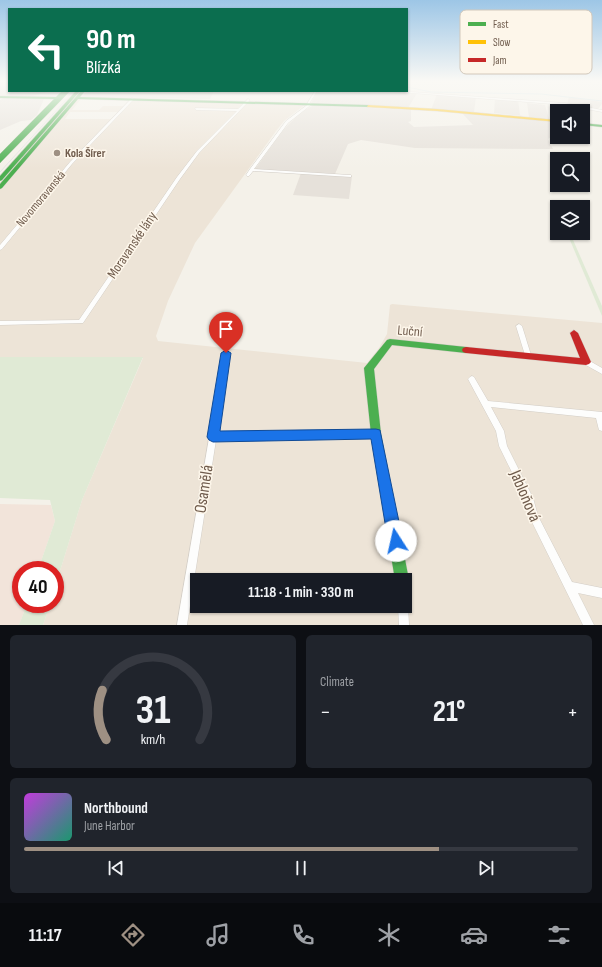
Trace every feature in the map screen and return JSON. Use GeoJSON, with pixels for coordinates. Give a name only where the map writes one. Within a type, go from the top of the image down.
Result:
{"type":"FeatureCollection","features":[{"type":"Feature","properties":{"kind":"main road"},"geometry":{"type":"LineString","coordinates":[[2,158],[25,131],[46,110]]}},
{"type":"Feature","properties":{"kind":"main road"},"geometry":{"type":"LineString","coordinates":[[2,158],[49,110]]}},
{"type":"Feature","properties":{"kind":"main road"},"geometry":{"type":"LineString","coordinates":[[0,179],[63,110]]}},
{"type":"Feature","properties":{"kind":"main road"},"geometry":{"type":"LineString","coordinates":[[0,187],[64,110]]}},
{"type":"Feature","properties":{"kind":"main road"},"geometry":{"type":"LineString","coordinates":[[427,110],[489,114],[550,120]]}},
{"type":"Feature","properties":{"kind":"main road"},"geometry":{"type":"LineString","coordinates":[[590,125],[602,126]]}},
{"type":"Feature","properties":{"kind":"main road"},"geometry":{"type":"LineString","coordinates":[[574,333],[586,362]]}},
{"type":"Feature","properties":{"kind":"main road","name":"Luční"},"geometry":{"type":"LineString","coordinates":[[376,434],[369,368],[377,360],[384,347],[390,342],[586,362]]}},
{"type":"Feature","properties":{"kind":"main road"},"geometry":{"type":"LineString","coordinates":[[376,434],[401,573]]}},
{"type":"Feature","properties":{"kind":"street","name":"Novomoravanská"},"geometry":{"type":"LineString","coordinates":[[0,248],[71,163],[122,110]]}},
{"type":"Feature","properties":{"kind":"street","name":"Moravanské lány"},"geometry":{"type":"LineString","coordinates":[[0,323],[81,322],[178,178],[198,152],[240,110]]}},
{"type":"Feature","properties":{"kind":"street"},"geometry":{"type":"LineString","coordinates":[[248,175],[287,122],[301,110]]}},
{"type":"Feature","properties":{"kind":"street"},"geometry":{"type":"LineString","coordinates":[[251,170],[350,176]]}},
{"type":"Feature","properties":{"kind":"street"},"geometry":{"type":"LineString","coordinates":[[519,326],[528,355]]}},
{"type":"Feature","properties":{"kind":"street","name":"Osamělá"},"geometry":{"type":"LineString","coordinates":[[182,625],[226,353]]}},
{"type":"Feature","properties":{"kind":"street"},"geometry":{"type":"LineString","coordinates":[[586,362],[602,371]]}},
{"type":"Feature","properties":{"kind":"street","name":"Jabloňová"},"geometry":{"type":"LineString","coordinates":[[472,379],[487,404],[500,431],[503,446],[529,498],[534,517],[589,625]]}},
{"type":"Feature","properties":{"kind":"street"},"geometry":{"type":"LineString","coordinates":[[487,404],[601,416],[602,428]]}},
{"type":"Feature","properties":{"kind":"street"},"geometry":{"type":"LineString","coordinates":[[213,437],[376,434]]}},
{"type":"Feature","properties":{"kind":"street"},"geometry":{"type":"LineString","coordinates":[[569,586],[602,593]]}},
{"type":"Feature","properties":{"kind":"street"},"geometry":{"type":"LineString","coordinates":[[403,613],[404,625]]}},
{"type":"Feature","properties":{"kind":"shaded area"},"geometry":{"type":"Polygon","coordinates":[[[0,110],[39,110],[37,115],[31,120],[21,121],[0,130],[0,110]]]}},
{"type":"Feature","properties":{"kind":"shaded area"},"geometry":{"type":"Polygon","coordinates":[[[64,110],[298,110],[284,121],[276,131],[195,243],[168,301],[156,336],[158,341],[367,363],[379,348],[387,334],[390,305],[392,304],[602,323],[602,625],[43,625],[47,613],[64,613],[63,561],[82,500],[143,358],[0,357],[0,183],[64,110]],[[70,112],[65,119],[111,119],[117,112],[70,112]]]}},
{"type":"Feature","properties":{"kind":"shaded area"},"geometry":{"type":"Polygon","coordinates":[[[304,110],[411,110],[411,121],[408,122],[414,127],[473,125],[462,113],[550,121],[550,137],[548,139],[553,149],[415,148],[361,140],[348,144],[335,174],[255,169],[283,130],[304,110]]]}},
{"type":"Feature","properties":{"kind":"shaded area"},"geometry":{"type":"Polygon","coordinates":[[[435,110],[474,110],[474,112],[435,110]]]}},
{"type":"Feature","properties":{"kind":"shaded area"},"geometry":{"type":"Polygon","coordinates":[[[494,110],[519,110],[520,115],[523,116],[494,113],[494,110]]]}},
{"type":"Feature","properties":{"kind":"shaded area"},"geometry":{"type":"Polygon","coordinates":[[[528,110],[546,110],[549,119],[529,117],[528,110]]]}},
{"type":"Feature","properties":{"kind":"shaded area"},"geometry":{"type":"Polygon","coordinates":[[[301,173],[352,176],[349,199],[293,195],[301,173]]]}},
{"type":"Feature","properties":{"kind":"shaded area"},"geometry":{"type":"Polygon","coordinates":[[[0,504],[51,505],[55,521],[41,561],[12,561],[12,613],[24,613],[19,625],[0,625],[0,504]]]}},
{"type":"Feature","properties":{"kind":"green space"},"geometry":{"type":"Polygon","coordinates":[[[570,240],[573,240],[602,306],[602,316],[570,240]]]}},
{"type":"Feature","properties":{"kind":"green space"},"geometry":{"type":"Polygon","coordinates":[[[0,357],[143,357],[82,500],[63,561],[41,561],[55,521],[50,500],[0,498],[0,357]]]}},
{"type":"Feature","properties":{"kind":"green space"},"geometry":{"type":"Polygon","coordinates":[[[24,613],[47,613],[43,625],[19,625],[24,613]]]}},
{"type":"Feature","properties":{"kind":"tram line"},"geometry":{"type":"LineString","coordinates":[[0,172],[56,110]]}},
{"type":"Feature","properties":{"kind":"traffic: fast"},"geometry":{"type":"LineString","coordinates":[[0,157],[45,110]]}},
{"type":"Feature","properties":{"kind":"traffic: fast"},"geometry":{"type":"LineString","coordinates":[[0,162],[50,110]]}},
{"type":"Feature","properties":{"kind":"traffic: fast"},"geometry":{"type":"LineString","coordinates":[[0,179],[61,110]]}},
{"type":"Feature","properties":{"kind":"traffic: fast"},"geometry":{"type":"LineString","coordinates":[[0,187],[66,110]]}},
{"type":"Feature","properties":{"kind":"traffic: fast"},"geometry":{"type":"LineString","coordinates":[[590,125],[602,126]]}},
{"type":"Feature","properties":{"kind":"traffic: fast"},"geometry":{"type":"LineString","coordinates":[[401,573],[376,434],[369,368],[390,342],[466,350]]}},
{"type":"Feature","properties":{"kind":"traffic: slow"},"geometry":{"type":"LineString","coordinates":[[439,110],[550,120]]}},
{"type":"Feature","properties":{"kind":"traffic: jam"},"geometry":{"type":"LineString","coordinates":[[466,350],[586,362],[574,333]]}},
{"type":"Feature","properties":{"kind":"place","name":"Kola Šírer"},"geometry":{"type":"Point","coordinates":[57,153]}},
{"type":"Feature","properties":{"kind":"route"},"geometry":{"type":"LineString","coordinates":[[226,353],[213,437],[376,434],[396,541]]}}]}
